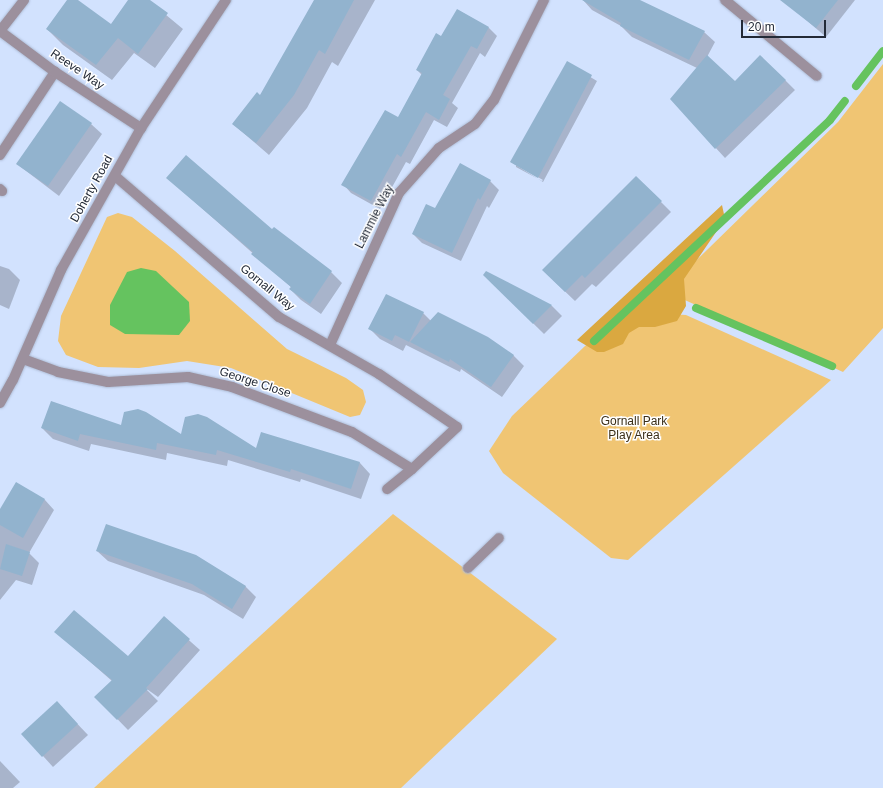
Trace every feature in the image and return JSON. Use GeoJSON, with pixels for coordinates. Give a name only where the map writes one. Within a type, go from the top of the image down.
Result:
{"type":"FeatureCollection","features":[{"type":"Feature","properties":{"kind":"street"},"geometry":{"type":"LineString","coordinates":[[0,31],[24,0]]}},
{"type":"Feature","properties":{"kind":"street","name":"Doherty Road"},"geometry":{"type":"LineString","coordinates":[[0,403],[23,359],[61,270],[141,128],[226,0]]}},
{"type":"Feature","properties":{"kind":"street","name":"Lammie Way"},"geometry":{"type":"LineString","coordinates":[[330,345],[399,193],[439,148],[475,124],[494,100],[544,0]]}},
{"type":"Feature","properties":{"kind":"street"},"geometry":{"type":"LineString","coordinates":[[725,0],[817,76]]}},
{"type":"Feature","properties":{"kind":"street","name":"Reeve Way"},"geometry":{"type":"LineString","coordinates":[[0,31],[55,72],[141,128]]}},
{"type":"Feature","properties":{"kind":"street"},"geometry":{"type":"LineString","coordinates":[[0,155],[55,72]]}},
{"type":"Feature","properties":{"kind":"street","name":"Gornall Way"},"geometry":{"type":"LineString","coordinates":[[115,176],[279,317],[379,374],[457,427],[412,469]]}},
{"type":"Feature","properties":{"kind":"street","name":"George Close"},"geometry":{"type":"LineString","coordinates":[[23,359],[58,372],[108,382],[188,377],[232,387],[352,432],[412,469]]}},
{"type":"Feature","properties":{"kind":"street"},"geometry":{"type":"LineString","coordinates":[[387,489],[412,469]]}},
{"type":"Feature","properties":{"kind":"street"},"geometry":{"type":"LineString","coordinates":[[468,568],[499,538]]}},
{"type":"Feature","properties":{"kind":"green space"},"geometry":{"type":"Polygon","coordinates":[[[883,64],[883,328],[843,372],[665,291],[838,122],[883,64]]]}},
{"type":"Feature","properties":{"kind":"green space"},"geometry":{"type":"Polygon","coordinates":[[[118,213],[132,217],[175,251],[287,349],[346,378],[363,390],[366,402],[360,415],[350,417],[231,368],[187,361],[139,368],[98,367],[66,355],[58,341],[61,316],[107,217],[118,213]]]}},
{"type":"Feature","properties":{"kind":"green space","name":"Gornall Park Play Area"},"geometry":{"type":"Polygon","coordinates":[[[670,314],[686,315],[831,380],[628,560],[611,558],[503,473],[489,451],[512,416],[585,346],[631,320],[670,314]]]}},
{"type":"Feature","properties":{"kind":"green space"},"geometry":{"type":"Polygon","coordinates":[[[393,514],[557,639],[401,788],[94,788],[393,514]]]}},
{"type":"Feature","properties":{"kind":"shaded area"},"geometry":{"type":"Polygon","coordinates":[[[722,205],[725,219],[684,279],[686,306],[677,321],[655,327],[639,327],[629,333],[623,344],[604,352],[597,352],[577,340],[722,205]]]}},
{"type":"Feature","properties":{"kind":"shaded area"},"geometry":{"type":"Polygon","coordinates":[[[141,268],[156,271],[189,302],[190,321],[179,335],[125,334],[110,325],[110,305],[127,272],[141,268]]]}},
{"type":"Feature","properties":{"kind":"building"},"geometry":{"type":"Polygon","coordinates":[[[67,0],[78,0],[111,24],[128,0],[150,0],[168,13],[138,54],[118,38],[96,65],[46,29],[67,0]]]}},
{"type":"Feature","properties":{"kind":"building"},"geometry":{"type":"Polygon","coordinates":[[[314,0],[354,0],[325,54],[319,50],[294,95],[256,143],[232,124],[257,92],[260,95],[314,0]]]}},
{"type":"Feature","properties":{"kind":"building"},"geometry":{"type":"Polygon","coordinates":[[[582,0],[640,0],[705,31],[689,60],[620,26],[621,23],[582,0]]]}},
{"type":"Feature","properties":{"kind":"building"},"geometry":{"type":"Polygon","coordinates":[[[780,0],[838,0],[816,28],[780,0]]]}},
{"type":"Feature","properties":{"kind":"building"},"geometry":{"type":"Polygon","coordinates":[[[457,9],[489,27],[477,49],[471,46],[443,95],[450,99],[439,120],[426,112],[401,157],[397,154],[371,201],[341,185],[385,110],[398,117],[422,73],[416,70],[436,33],[441,36],[457,9]]]}},
{"type":"Feature","properties":{"kind":"building"},"geometry":{"type":"Polygon","coordinates":[[[707,55],[735,81],[760,55],[786,80],[715,149],[670,99],[707,55]]]}},
{"type":"Feature","properties":{"kind":"building"},"geometry":{"type":"Polygon","coordinates":[[[567,61],[592,75],[538,178],[510,162],[567,61]]]}},
{"type":"Feature","properties":{"kind":"building"},"geometry":{"type":"Polygon","coordinates":[[[60,101],[92,123],[48,186],[16,164],[60,101]]]}},
{"type":"Feature","properties":{"kind":"building"},"geometry":{"type":"Polygon","coordinates":[[[186,155],[272,229],[274,227],[332,271],[310,304],[289,289],[291,287],[251,254],[253,252],[166,178],[186,155]]]}},
{"type":"Feature","properties":{"kind":"building"},"geometry":{"type":"Polygon","coordinates":[[[460,163],[491,180],[480,200],[478,198],[452,253],[412,234],[426,204],[435,208],[460,163]]]}},
{"type":"Feature","properties":{"kind":"building"},"geometry":{"type":"Polygon","coordinates":[[[636,176],[662,201],[585,278],[582,275],[565,292],[542,270],[636,176]]]}},
{"type":"Feature","properties":{"kind":"building"},"geometry":{"type":"Polygon","coordinates":[[[486,271],[552,305],[533,324],[483,275],[486,271]]]}},
{"type":"Feature","properties":{"kind":"building"},"geometry":{"type":"Polygon","coordinates":[[[386,294],[424,312],[409,342],[395,335],[392,341],[368,329],[386,294]]]}},
{"type":"Feature","properties":{"kind":"building"},"geometry":{"type":"Polygon","coordinates":[[[438,312],[488,337],[514,355],[491,387],[450,359],[449,362],[410,342],[438,312]]]}},
{"type":"Feature","properties":{"kind":"building"},"geometry":{"type":"Polygon","coordinates":[[[51,401],[121,425],[124,412],[138,409],[146,412],[181,434],[185,417],[198,414],[207,417],[256,448],[261,432],[360,462],[351,489],[291,469],[290,472],[217,450],[216,455],[157,443],[156,450],[80,434],[78,441],[41,428],[51,401]]]}},
{"type":"Feature","properties":{"kind":"building"},"geometry":{"type":"Polygon","coordinates":[[[16,482],[45,499],[23,538],[0,525],[0,509],[16,482]]]}},
{"type":"Feature","properties":{"kind":"building"},"geometry":{"type":"Polygon","coordinates":[[[106,524],[196,555],[246,586],[232,609],[192,584],[96,551],[106,524]]]}},
{"type":"Feature","properties":{"kind":"building"},"geometry":{"type":"Polygon","coordinates":[[[6,544],[30,552],[22,576],[0,569],[6,544]]]}},
{"type":"Feature","properties":{"kind":"building"},"geometry":{"type":"Polygon","coordinates":[[[74,610],[128,656],[164,616],[190,639],[146,688],[148,689],[117,720],[94,697],[112,680],[54,632],[74,610]]]}},
{"type":"Feature","properties":{"kind":"building"},"geometry":{"type":"Polygon","coordinates":[[[57,701],[78,724],[42,757],[21,734],[57,701]]]}},
{"type":"Feature","properties":{"kind":"waterway"},"geometry":{"type":"LineString","coordinates":[[856,86],[883,51]]}},
{"type":"Feature","properties":{"kind":"waterway"},"geometry":{"type":"LineString","coordinates":[[594,341],[830,120],[845,101]]}},
{"type":"Feature","properties":{"kind":"waterway"},"geometry":{"type":"LineString","coordinates":[[696,308],[832,366]]}}]}
